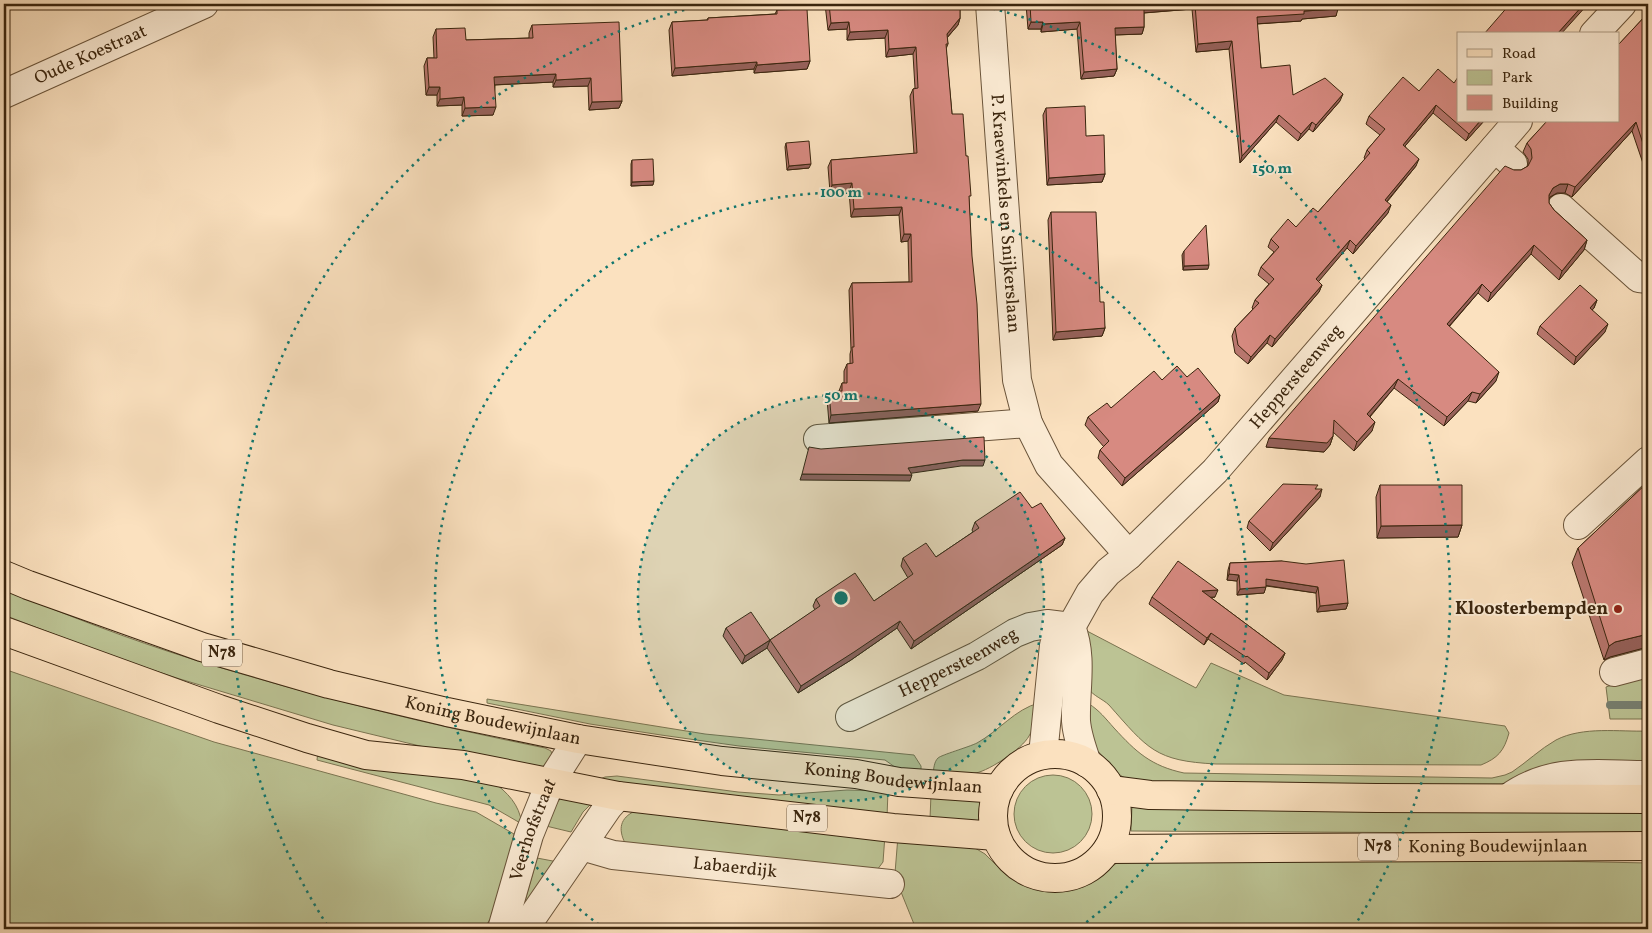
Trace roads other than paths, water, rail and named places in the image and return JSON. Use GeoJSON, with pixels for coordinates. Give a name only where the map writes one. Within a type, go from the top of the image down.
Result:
{"type":"FeatureCollection","features":[{"type":"Feature","properties":{"kind":"main road","name":"Koning Boudewijnlaan"},"geometry":{"type":"LineString","coordinates":[[4,575],[202,647],[329,684],[447,712],[578,738],[722,761],[856,774],[899,782],[999,789]]}},
{"type":"Feature","properties":{"kind":"main road","name":"N78"},"geometry":{"type":"LineString","coordinates":[[4,631],[219,709],[366,755],[463,765],[618,796],[893,828],[996,836]]}},
{"type":"Feature","properties":{"kind":"main road"},"geometry":{"type":"LineString","coordinates":[[1043,755],[1073,756],[1087,763],[1101,775],[1111,790],[1116,810],[1116,830],[1108,848],[1097,862],[1082,872],[1065,878],[1048,878],[1030,874],[1015,864],[1003,852],[996,836],[992,820],[994,804],[999,789],[1009,773],[1025,761],[1043,755]]}},
{"type":"Feature","properties":{"kind":"main road"},"geometry":{"type":"LineString","coordinates":[[1111,790],[1131,794],[1160,795],[1648,799]]}},
{"type":"Feature","properties":{"kind":"main road","name":"Koning Boudewijnlaan"},"geometry":{"type":"LineString","coordinates":[[1108,848],[1648,846]]}},
{"type":"Feature","properties":{"kind":"street","name":"Oude Koestraat"},"geometry":{"type":"LineString","coordinates":[[4,94],[204,4]]}},
{"type":"Feature","properties":{"kind":"street","name":"P. Kraewinkels en Snijkerslaan"},"geometry":{"type":"LineString","coordinates":[[990,4],[1017,380],[1028,423],[1049,465],[1129,555]]}},
{"type":"Feature","properties":{"kind":"street"},"geometry":{"type":"LineString","coordinates":[[1596,32],[1622,4]]}},
{"type":"Feature","properties":{"kind":"street","name":"Heppersteenweg"},"geometry":{"type":"LineString","coordinates":[[1043,755],[1052,651],[1057,640],[1071,627],[1090,593],[1108,572],[1129,555],[1215,471],[1504,156],[1518,122]]}},
{"type":"Feature","properties":{"kind":"street"},"geometry":{"type":"LineString","coordinates":[[1561,208],[1639,278],[1648,279]]}},
{"type":"Feature","properties":{"kind":"street"},"geometry":{"type":"LineString","coordinates":[[818,439],[1028,423]]}},
{"type":"Feature","properties":{"kind":"street"},"geometry":{"type":"LineString","coordinates":[[1578,525],[1648,461]]}},
{"type":"Feature","properties":{"kind":"street","name":"Heppersteenweg"},"geometry":{"type":"LineString","coordinates":[[850,718],[978,656],[1015,633],[1030,627],[1046,624],[1071,627]]}},
{"type":"Feature","properties":{"kind":"street"},"geometry":{"type":"LineString","coordinates":[[1071,627],[1078,653],[1076,722],[1087,763]]}},
{"type":"Feature","properties":{"kind":"street"},"geometry":{"type":"LineString","coordinates":[[1614,672],[1648,663]]}},
{"type":"Feature","properties":{"kind":"street","name":"Veerhofstraat"},"geometry":{"type":"LineString","coordinates":[[502,929],[529,835],[550,783],[578,738]]}},
{"type":"Feature","properties":{"kind":"street"},"geometry":{"type":"LineString","coordinates":[[1508,798],[1532,783],[1554,777],[1648,775]]}},
{"type":"Feature","properties":{"kind":"street","name":"Veerhofstraat"},"geometry":{"type":"LineString","coordinates":[[518,929],[531,919],[608,807],[618,796]]}},
{"type":"Feature","properties":{"kind":"street","name":"Labaerdijk"},"geometry":{"type":"LineString","coordinates":[[582,846],[613,855],[890,884]]}},
{"type":"Feature","properties":{"kind":"waterway"},"geometry":{"type":"LineString","coordinates":[[1610,705],[1648,705]]}},
{"type":"Feature","properties":{"kind":"place","name":"Kloosterbempden"},"geometry":{"type":"Point","coordinates":[1618,609]}}]}
